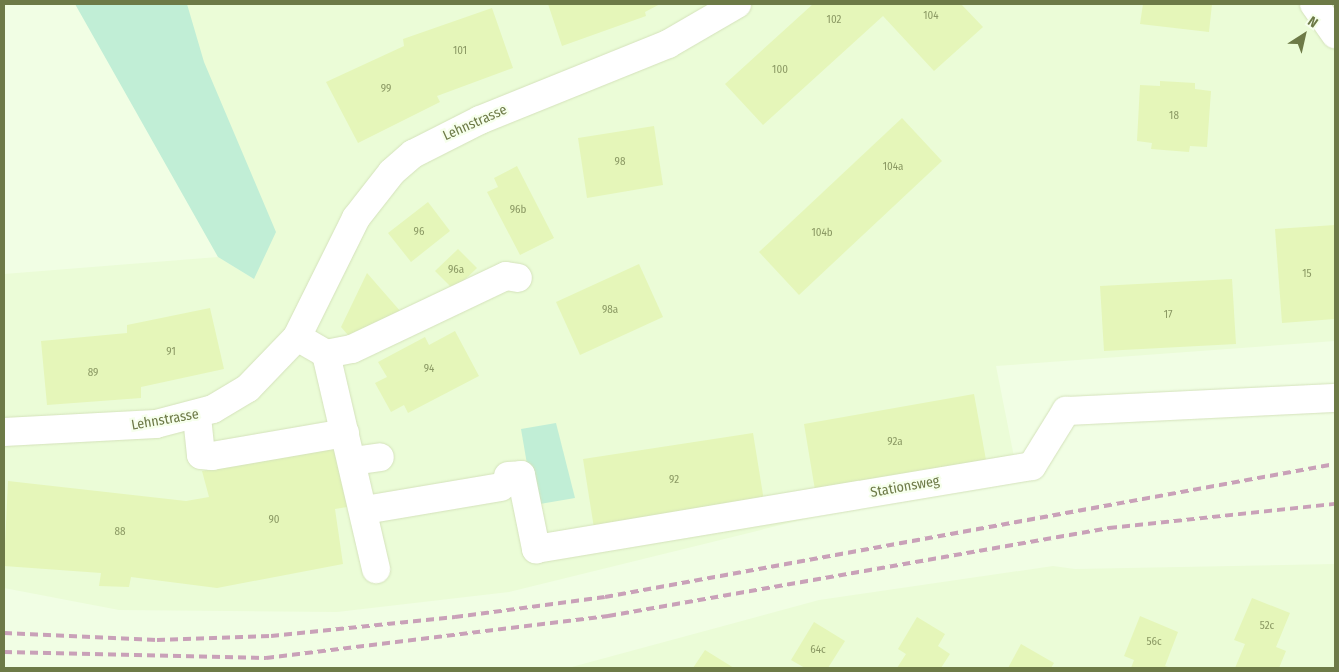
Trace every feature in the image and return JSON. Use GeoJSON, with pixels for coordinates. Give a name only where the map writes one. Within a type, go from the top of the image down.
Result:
{"type":"FeatureCollection","features":[{"type":"Feature","properties":{"kind":"street","name":"Lehnstrasse"},"geometry":{"type":"LineString","coordinates":[[4,432],[118,427],[197,417],[248,388],[297,337],[356,218],[392,172],[413,154],[471,124],[668,44],[737,4]]}},
{"type":"Feature","properties":{"kind":"street"},"geometry":{"type":"LineString","coordinates":[[1314,4],[1335,34]]}},
{"type":"Feature","properties":{"kind":"street"},"geometry":{"type":"LineString","coordinates":[[297,337],[326,354],[352,349],[506,276],[518,278]]}},
{"type":"Feature","properties":{"kind":"street"},"geometry":{"type":"LineString","coordinates":[[326,354],[365,510],[376,569]]}},
{"type":"Feature","properties":{"kind":"street","name":"Stationsweg"},"geometry":{"type":"LineString","coordinates":[[365,510],[504,482],[521,474],[536,549],[1032,466],[1066,411],[1335,398]]}},
{"type":"Feature","properties":{"kind":"street"},"geometry":{"type":"LineString","coordinates":[[197,417],[201,455],[212,456],[345,433]]}},
{"type":"Feature","properties":{"kind":"street"},"geometry":{"type":"LineString","coordinates":[[353,461],[380,457]]}},
{"type":"Feature","properties":{"kind":"shaded area"},"geometry":{"type":"Polygon","coordinates":[[[75,4],[187,4],[204,62],[276,232],[254,279],[218,257],[75,4]]]}},
{"type":"Feature","properties":{"kind":"shaded area"},"geometry":{"type":"Polygon","coordinates":[[[187,4],[1335,4],[1335,341],[996,366],[1016,467],[509,592],[337,612],[119,610],[4,588],[4,274],[218,257],[254,279],[187,4]]]}},
{"type":"Feature","properties":{"kind":"shaded area"},"geometry":{"type":"Polygon","coordinates":[[[556,423],[575,498],[534,505],[521,429],[556,423]]]}},
{"type":"Feature","properties":{"kind":"shaded area"},"geometry":{"type":"Polygon","coordinates":[[[1335,564],[1335,668],[568,668],[819,600],[1053,566],[1075,569],[1335,564]]]}},
{"type":"Feature","properties":{"kind":"building"},"geometry":{"type":"Polygon","coordinates":[[[548,4],[660,4],[645,12],[646,16],[562,46],[548,4]]]}},
{"type":"Feature","properties":{"kind":"building"},"geometry":{"type":"Polygon","coordinates":[[[813,4],[961,4],[983,27],[934,71],[883,16],[763,125],[725,84],[813,4]]]}},
{"type":"Feature","properties":{"kind":"building"},"geometry":{"type":"Polygon","coordinates":[[[1143,4],[1212,4],[1209,32],[1140,24],[1143,4]]]}},
{"type":"Feature","properties":{"kind":"building"},"geometry":{"type":"Polygon","coordinates":[[[492,8],[513,68],[437,96],[440,102],[358,143],[326,82],[404,46],[403,39],[492,8]]]}},
{"type":"Feature","properties":{"kind":"building"},"geometry":{"type":"Polygon","coordinates":[[[1160,81],[1195,83],[1195,89],[1211,91],[1207,147],[1190,146],[1189,152],[1151,149],[1152,143],[1137,141],[1140,85],[1160,86],[1160,81]]]}},
{"type":"Feature","properties":{"kind":"building"},"geometry":{"type":"Polygon","coordinates":[[[902,118],[942,161],[799,295],[759,252],[902,118]]]}},
{"type":"Feature","properties":{"kind":"building"},"geometry":{"type":"Polygon","coordinates":[[[654,126],[663,185],[587,198],[578,138],[654,126]]]}},
{"type":"Feature","properties":{"kind":"building"},"geometry":{"type":"Polygon","coordinates":[[[517,166],[554,238],[520,255],[487,192],[498,187],[494,178],[517,166]]]}},
{"type":"Feature","properties":{"kind":"building"},"geometry":{"type":"Polygon","coordinates":[[[428,202],[450,231],[411,262],[388,233],[428,202]]]}},
{"type":"Feature","properties":{"kind":"building"},"geometry":{"type":"Polygon","coordinates":[[[1335,225],[1335,319],[1282,323],[1275,229],[1335,225]]]}},
{"type":"Feature","properties":{"kind":"building"},"geometry":{"type":"Polygon","coordinates":[[[458,249],[477,268],[454,290],[435,271],[458,249]]]}},
{"type":"Feature","properties":{"kind":"building"},"geometry":{"type":"Polygon","coordinates":[[[639,264],[663,317],[580,355],[556,302],[639,264]]]}},
{"type":"Feature","properties":{"kind":"building"},"geometry":{"type":"Polygon","coordinates":[[[367,273],[401,312],[348,335],[341,327],[367,273]]]}},
{"type":"Feature","properties":{"kind":"building"},"geometry":{"type":"Polygon","coordinates":[[[1232,279],[1236,344],[1104,351],[1100,286],[1232,279]]]}},
{"type":"Feature","properties":{"kind":"building"},"geometry":{"type":"Polygon","coordinates":[[[210,308],[224,369],[141,387],[141,398],[47,405],[41,341],[127,333],[127,325],[210,308]]]}},
{"type":"Feature","properties":{"kind":"building"},"geometry":{"type":"Polygon","coordinates":[[[455,331],[479,376],[408,413],[404,405],[391,412],[375,383],[387,377],[378,362],[425,337],[429,345],[455,331]]]}},
{"type":"Feature","properties":{"kind":"building"},"geometry":{"type":"Polygon","coordinates":[[[974,394],[986,460],[815,490],[804,424],[974,394]]]}},
{"type":"Feature","properties":{"kind":"building"},"geometry":{"type":"Polygon","coordinates":[[[753,433],[764,501],[594,528],[583,459],[753,433]]]}},
{"type":"Feature","properties":{"kind":"building"},"geometry":{"type":"Polygon","coordinates":[[[340,447],[353,506],[335,509],[343,564],[217,588],[131,577],[129,587],[99,586],[101,573],[4,566],[8,481],[186,501],[209,497],[202,471],[340,447]]]}},
{"type":"Feature","properties":{"kind":"building"},"geometry":{"type":"Polygon","coordinates":[[[1252,598],[1290,613],[1276,647],[1286,651],[1279,668],[1235,668],[1245,644],[1234,640],[1252,598]]]}},
{"type":"Feature","properties":{"kind":"building"},"geometry":{"type":"Polygon","coordinates":[[[1140,616],[1178,632],[1165,666],[1171,668],[1131,668],[1134,660],[1124,656],[1140,616]]]}},
{"type":"Feature","properties":{"kind":"building"},"geometry":{"type":"Polygon","coordinates":[[[917,617],[945,634],[938,646],[950,654],[941,668],[897,668],[906,654],[898,649],[917,617]]]}},
{"type":"Feature","properties":{"kind":"building"},"geometry":{"type":"Polygon","coordinates":[[[814,622],[845,641],[828,668],[805,668],[791,660],[814,622]]]}},
{"type":"Feature","properties":{"kind":"building"},"geometry":{"type":"Polygon","coordinates":[[[1021,644],[1054,663],[1051,668],[1008,668],[1021,644]]]}},
{"type":"Feature","properties":{"kind":"building"},"geometry":{"type":"Polygon","coordinates":[[[705,650],[734,668],[693,668],[705,650]]]}},
{"type":"Feature","properties":{"kind":"railway"},"geometry":{"type":"LineString","coordinates":[[4,633],[157,640],[271,636],[455,617],[605,597],[1335,464]]}},
{"type":"Feature","properties":{"kind":"railway"},"geometry":{"type":"LineString","coordinates":[[4,652],[266,658],[608,616],[1109,528],[1335,504]]}}]}
